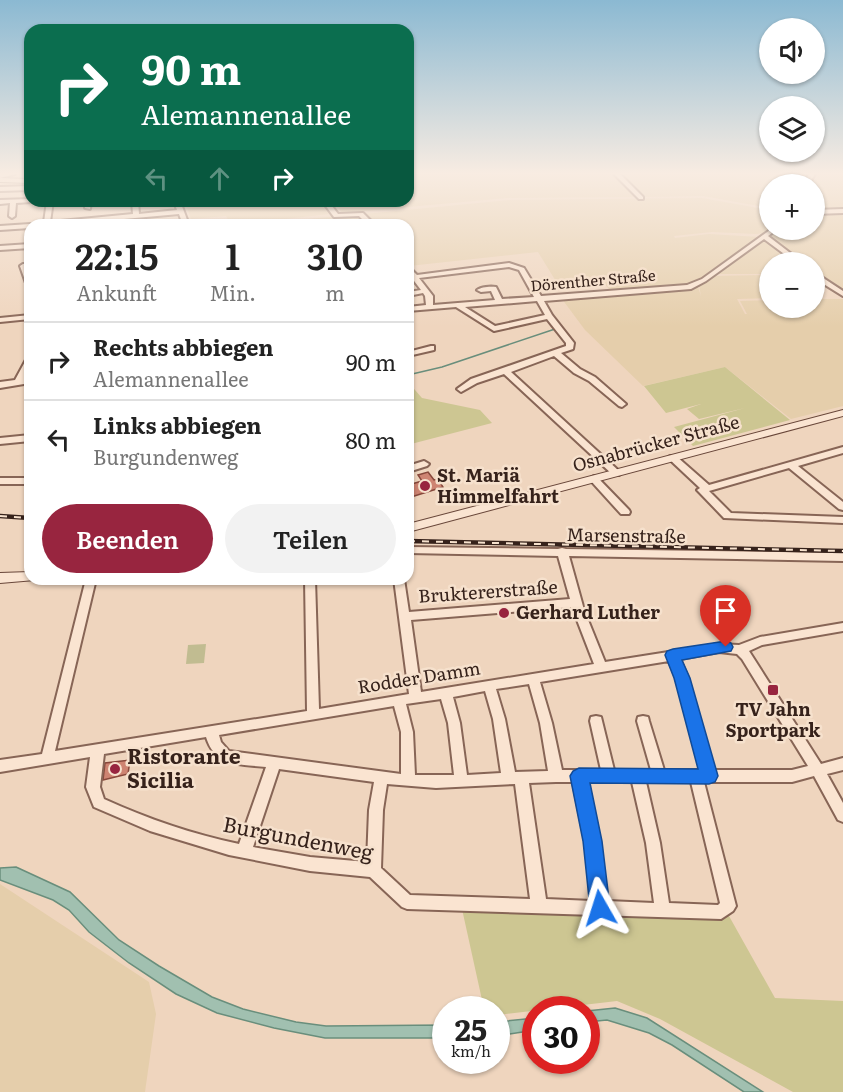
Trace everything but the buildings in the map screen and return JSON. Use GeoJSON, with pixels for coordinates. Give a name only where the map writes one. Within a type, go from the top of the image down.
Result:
{"type":"FeatureCollection","features":[{"type":"Feature","properties":{"kind":"main road","name":"Osnabrücker Straße"},"geometry":{"type":"LineString","coordinates":[[414,526],[841,416]]}},
{"type":"Feature","properties":{"kind":"main road"},"geometry":{"type":"LineString","coordinates":[[0,578],[24,577]]}},
{"type":"Feature","properties":{"kind":"street"},"geometry":{"type":"LineString","coordinates":[[0,228],[24,226]]}},
{"type":"Feature","properties":{"kind":"street","name":"Dörenther Straße"},"geometry":{"type":"LineString","coordinates":[[414,309],[688,287],[704,280],[759,240]]}},
{"type":"Feature","properties":{"kind":"street"},"geometry":{"type":"LineString","coordinates":[[769,240],[786,252]]}},
{"type":"Feature","properties":{"kind":"street"},"geometry":{"type":"LineString","coordinates":[[0,249],[24,247]]}},
{"type":"Feature","properties":{"kind":"street"},"geometry":{"type":"LineString","coordinates":[[414,272],[517,266],[522,269],[549,316],[570,343],[570,348],[474,381],[461,389]]}},
{"type":"Feature","properties":{"kind":"street"},"geometry":{"type":"LineString","coordinates":[[414,277],[429,296],[430,308]]}},
{"type":"Feature","properties":{"kind":"street"},"geometry":{"type":"LineString","coordinates":[[825,282],[843,294]]}},
{"type":"Feature","properties":{"kind":"street"},"geometry":{"type":"LineString","coordinates":[[482,290],[493,289],[500,303]]}},
{"type":"Feature","properties":{"kind":"street"},"geometry":{"type":"LineString","coordinates":[[414,293],[425,291]]}},
{"type":"Feature","properties":{"kind":"street"},"geometry":{"type":"LineString","coordinates":[[459,306],[494,329],[549,316]]}},
{"type":"Feature","properties":{"kind":"street"},"geometry":{"type":"LineString","coordinates":[[0,320],[24,318]]}},
{"type":"Feature","properties":{"kind":"street"},"geometry":{"type":"LineString","coordinates":[[414,352],[431,348]]}},
{"type":"Feature","properties":{"kind":"street"},"geometry":{"type":"LineString","coordinates":[[556,353],[577,371],[592,379],[622,405]]}},
{"type":"Feature","properties":{"kind":"street"},"geometry":{"type":"LineString","coordinates":[[506,371],[616,473]]}},
{"type":"Feature","properties":{"kind":"street"},"geometry":{"type":"LineString","coordinates":[[18,383],[24,372]]}},
{"type":"Feature","properties":{"kind":"street"},"geometry":{"type":"LineString","coordinates":[[0,385],[24,382]]}},
{"type":"Feature","properties":{"kind":"street"},"geometry":{"type":"LineString","coordinates":[[0,441],[24,439]]}},
{"type":"Feature","properties":{"kind":"street"},"geometry":{"type":"LineString","coordinates":[[843,450],[702,490],[728,516],[843,520]]}},
{"type":"Feature","properties":{"kind":"street"},"geometry":{"type":"LineString","coordinates":[[673,458],[707,489]]}},
{"type":"Feature","properties":{"kind":"street"},"geometry":{"type":"LineString","coordinates":[[414,468],[424,465]]}},
{"type":"Feature","properties":{"kind":"street"},"geometry":{"type":"LineString","coordinates":[[791,465],[843,507]]}},
{"type":"Feature","properties":{"kind":"street"},"geometry":{"type":"LineString","coordinates":[[594,478],[625,512]]}},
{"type":"Feature","properties":{"kind":"street"},"geometry":{"type":"LineString","coordinates":[[0,482],[24,481]]}},
{"type":"Feature","properties":{"kind":"street","name":"Marsenstraße"},"geometry":{"type":"LineString","coordinates":[[414,550],[843,557]]}},
{"type":"Feature","properties":{"kind":"street"},"geometry":{"type":"LineString","coordinates":[[561,551],[574,603],[601,666]]}},
{"type":"Feature","properties":{"kind":"street"},"geometry":{"type":"LineString","coordinates":[[47,759],[90,585]]}},
{"type":"Feature","properties":{"kind":"street"},"geometry":{"type":"LineString","coordinates":[[310,585],[313,715]]}},
{"type":"Feature","properties":{"kind":"street"},"geometry":{"type":"LineString","coordinates":[[400,585],[416,697]]}},
{"type":"Feature","properties":{"kind":"street","name":"Bruktererstraße"},"geometry":{"type":"LineString","coordinates":[[405,616],[574,603]]}},
{"type":"Feature","properties":{"kind":"street","name":"Rodder Damm"},"geometry":{"type":"LineString","coordinates":[[0,766],[601,666],[726,647],[740,650],[760,641],[843,627]]}},
{"type":"Feature","properties":{"kind":"street"},"geometry":{"type":"LineString","coordinates":[[740,650],[817,769],[843,816]]}},
{"type":"Feature","properties":{"kind":"street","name":"Burgundenweg"},"geometry":{"type":"LineString","coordinates":[[98,750],[93,787],[99,803],[137,822],[177,836],[244,851],[310,864],[374,871],[407,902],[721,912],[728,906],[682,678],[673,655]]}},
{"type":"Feature","properties":{"kind":"street"},"geometry":{"type":"LineString","coordinates":[[533,678],[546,723],[556,776]]}},
{"type":"Feature","properties":{"kind":"street"},"geometry":{"type":"LineString","coordinates":[[489,685],[515,778],[539,906]]}},
{"type":"Feature","properties":{"kind":"street"},"geometry":{"type":"LineString","coordinates":[[446,692],[454,723],[461,781]]}},
{"type":"Feature","properties":{"kind":"street"},"geometry":{"type":"LineString","coordinates":[[399,700],[407,732],[408,781]]}},
{"type":"Feature","properties":{"kind":"street"},"geometry":{"type":"LineString","coordinates":[[596,721],[609,776]]}},
{"type":"Feature","properties":{"kind":"street"},"geometry":{"type":"LineString","coordinates":[[643,721],[659,776]]}},
{"type":"Feature","properties":{"kind":"street"},"geometry":{"type":"LineString","coordinates":[[211,731],[215,745],[225,756],[408,781],[556,776],[792,776],[843,764]]}},
{"type":"Feature","properties":{"kind":"street"},"geometry":{"type":"LineString","coordinates":[[244,851],[274,764]]}},
{"type":"Feature","properties":{"kind":"street"},"geometry":{"type":"LineString","coordinates":[[579,776],[592,841],[600,908]]}},
{"type":"Feature","properties":{"kind":"street"},"geometry":{"type":"LineString","coordinates":[[638,776],[653,843],[663,911]]}},
{"type":"Feature","properties":{"kind":"street"},"geometry":{"type":"LineString","coordinates":[[374,871],[376,810],[381,778]]}},
{"type":"Feature","properties":{"kind":"shaded area"},"geometry":{"type":"Polygon","coordinates":[[[414,225],[759,225],[759,234],[712,232],[674,236],[675,238],[709,234],[759,237],[691,284],[611,291],[600,279],[557,283],[538,252],[414,265],[414,225]]]}},
{"type":"Feature","properties":{"kind":"shaded area"},"geometry":{"type":"Polygon","coordinates":[[[825,225],[843,225],[843,289],[825,277],[825,252],[791,252],[775,240],[825,240],[825,225]]]}},
{"type":"Feature","properties":{"kind":"shaded area"},"geometry":{"type":"Polygon","coordinates":[[[760,240],[779,252],[759,252],[759,274],[713,274],[760,240]]]}},
{"type":"Feature","properties":{"kind":"shaded area"},"geometry":{"type":"Polygon","coordinates":[[[759,275],[759,298],[737,299],[745,314],[747,314],[740,301],[759,300],[759,318],[825,318],[825,299],[843,299],[843,406],[791,419],[725,367],[643,386],[585,330],[562,299],[698,287],[701,296],[699,285],[715,276],[759,275]]]}},
{"type":"Feature","properties":{"kind":"shaded area"},"geometry":{"type":"Polygon","coordinates":[[[725,367],[790,420],[693,446],[674,427],[745,408],[699,419],[687,409],[701,404],[666,413],[644,386],[725,367]]]}},
{"type":"Feature","properties":{"kind":"shaded area"},"geometry":{"type":"Polygon","coordinates":[[[414,389],[422,398],[480,410],[492,423],[414,443],[414,389]]]}},
{"type":"Feature","properties":{"kind":"shaded area"},"geometry":{"type":"Polygon","coordinates":[[[206,644],[204,663],[186,664],[188,645],[206,644]]]}},
{"type":"Feature","properties":{"kind":"shaded area"},"geometry":{"type":"Polygon","coordinates":[[[16,867],[70,892],[119,940],[212,997],[243,1009],[296,1022],[326,1026],[432,1025],[432,1038],[325,1038],[217,1013],[176,994],[129,963],[89,932],[69,910],[53,900],[0,880],[0,868],[16,867]]]}},
{"type":"Feature","properties":{"kind":"shaded area"},"geometry":{"type":"Polygon","coordinates":[[[0,884],[149,982],[156,1014],[145,1092],[0,1092],[0,884]]]}},
{"type":"Feature","properties":{"kind":"shaded area"},"geometry":{"type":"Polygon","coordinates":[[[462,909],[729,916],[775,998],[843,1001],[843,1092],[793,1092],[660,1019],[617,1001],[600,1003],[600,996],[522,996],[522,1012],[510,1013],[510,996],[481,996],[462,909]]]}},
{"type":"Feature","properties":{"kind":"shaded area"},"geometry":{"type":"Polygon","coordinates":[[[615,1008],[647,1018],[763,1092],[744,1092],[672,1045],[649,1033],[607,1020],[600,1021],[600,1010],[615,1008]]]}},
{"type":"Feature","properties":{"kind":"shaded area"},"geometry":{"type":"Polygon","coordinates":[[[522,1019],[522,1032],[510,1034],[510,1021],[522,1019]]]}},
{"type":"Feature","properties":{"kind":"waterway"},"geometry":{"type":"LineString","coordinates":[[414,374],[442,367],[555,329]]}},
{"type":"Feature","properties":{"kind":"railway"},"geometry":{"type":"LineString","coordinates":[[0,516],[24,518]]}},
{"type":"Feature","properties":{"kind":"railway"},"geometry":{"type":"LineString","coordinates":[[414,541],[843,551]]}},
{"type":"Feature","properties":{"kind":"place","name":"St. Mariä Himmelfahrt"},"geometry":{"type":"Point","coordinates":[425,486]}},
{"type":"Feature","properties":{"kind":"place","name":"Gerhard Luther"},"geometry":{"type":"Point","coordinates":[504,613]}},
{"type":"Feature","properties":{"kind":"place","name":"TV Jahn Sportpark"},"geometry":{"type":"Point","coordinates":[773,690]}},
{"type":"Feature","properties":{"kind":"place","name":"Ristorante Sicilia"},"geometry":{"type":"Point","coordinates":[115,769]}},
{"type":"Feature","properties":{"kind":"route"},"geometry":{"type":"LineString","coordinates":[[600,908],[592,841],[579,776],[709,776],[682,678],[673,655],[726,647]]}}]}
